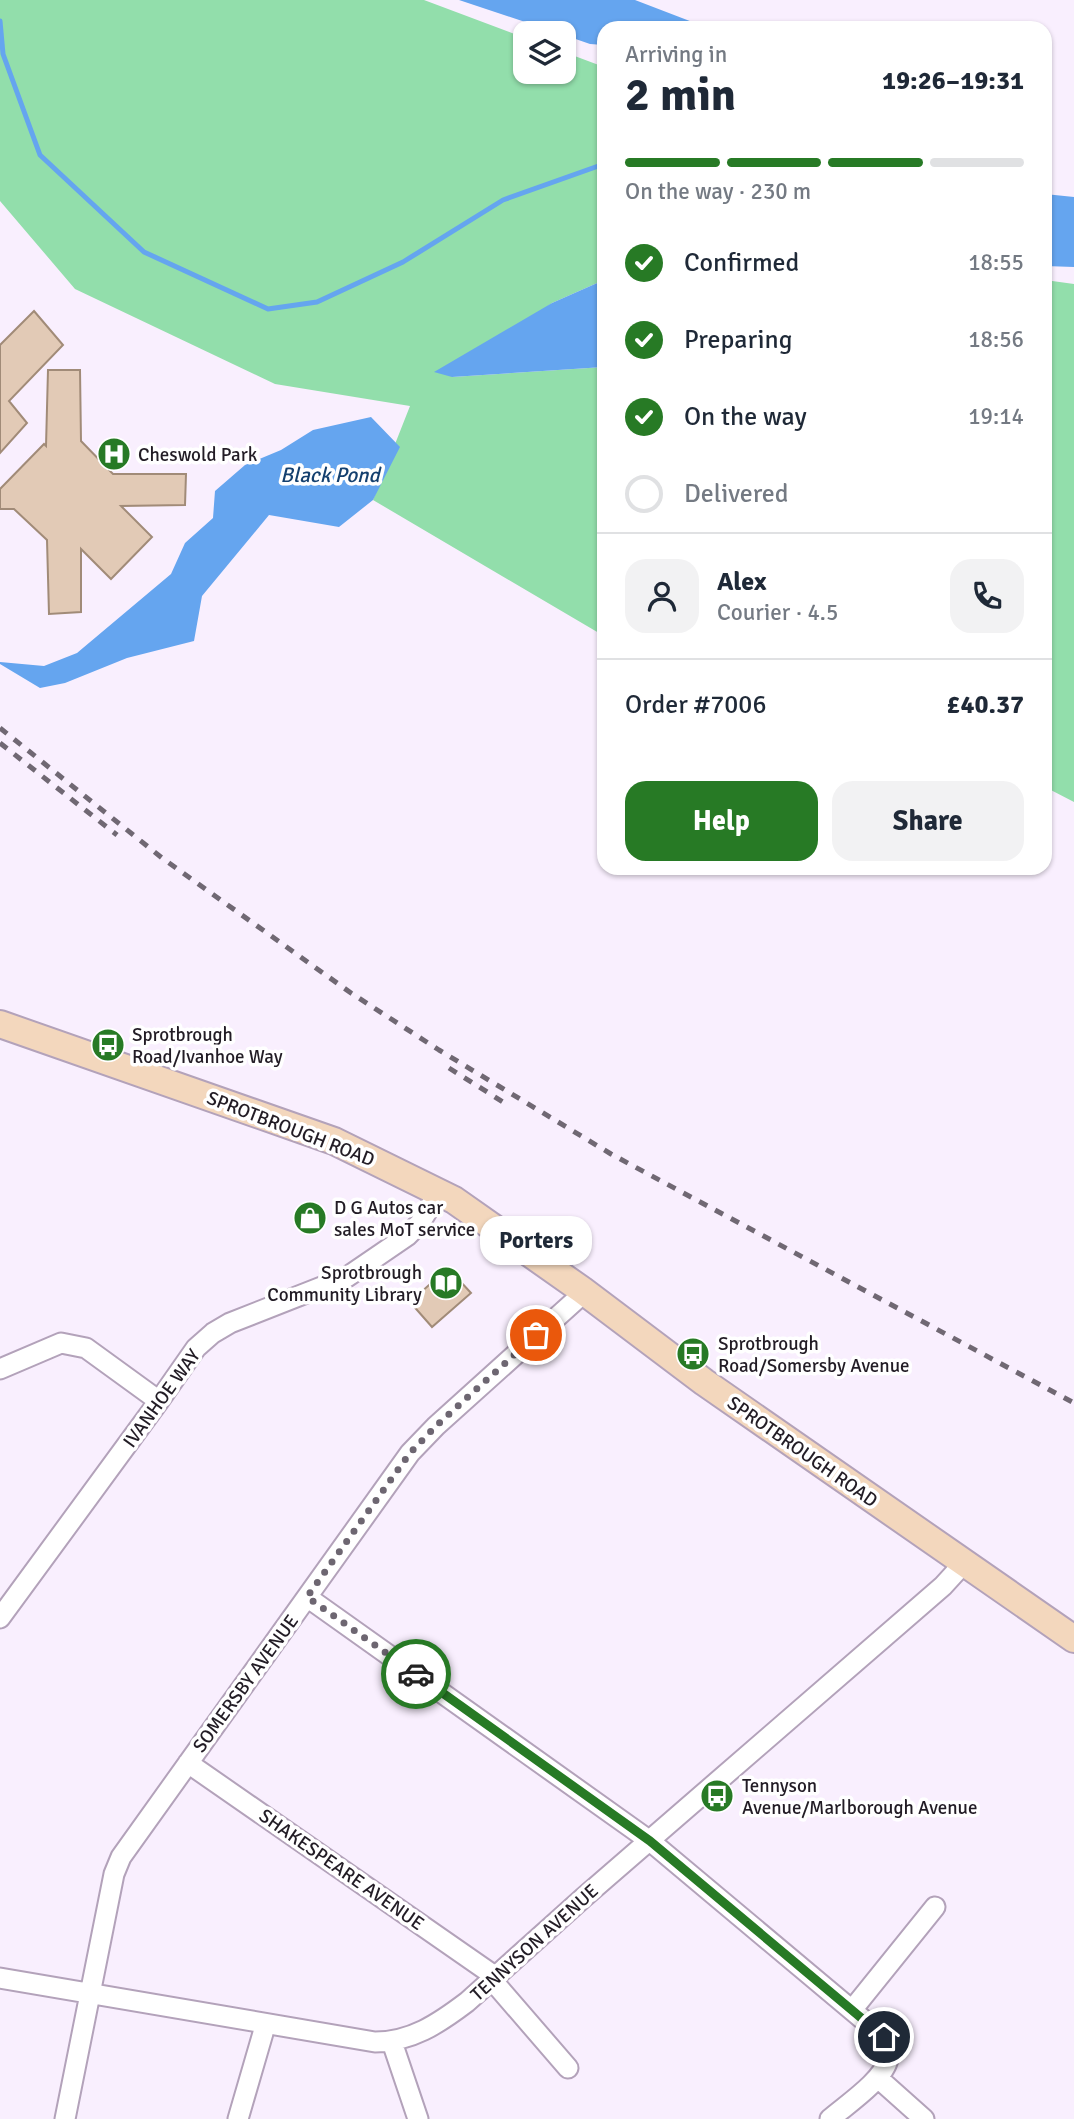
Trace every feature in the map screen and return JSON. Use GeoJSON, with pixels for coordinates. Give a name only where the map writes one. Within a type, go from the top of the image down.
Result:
{"type":"FeatureCollection","features":[{"type":"Feature","properties":{"kind":"street","name":"SPROTBROUGH ROAD"},"geometry":{"type":"LineString","coordinates":[[0,1024],[334,1140],[454,1200],[583,1290],[704,1382],[1074,1639]]}},
{"type":"Feature","properties":{"kind":"street","name":"IVANHOE WAY"},"geometry":{"type":"LineString","coordinates":[[0,1618],[196,1348],[213,1333],[230,1324],[347,1278],[407,1236],[420,1223],[439,1192]]}},
{"type":"Feature","properties":{"kind":"street","name":"SOMERSBY AVENUE"},"geometry":{"type":"LineString","coordinates":[[65,2119],[114,1874],[121,1857],[410,1453],[583,1290]]}},
{"type":"Feature","properties":{"kind":"street"},"geometry":{"type":"LineString","coordinates":[[0,1370],[61,1343],[75,1345],[86,1348],[159,1401]]}},
{"type":"Feature","properties":{"kind":"street","name":"TENNYSON AVENUE"},"geometry":{"type":"LineString","coordinates":[[0,1978],[375,2042],[410,2038],[448,2017],[494,1978],[943,1586],[964,1563]]}},
{"type":"Feature","properties":{"kind":"street"},"geometry":{"type":"LineString","coordinates":[[307,1597],[650,1841],[884,2037],[889,2049],[888,2062],[878,2078],[830,2119]]}},
{"type":"Feature","properties":{"kind":"street","name":"SHAKESPEARE AVENUE"},"geometry":{"type":"LineString","coordinates":[[188,1763],[494,1978],[568,2068]]}},
{"type":"Feature","properties":{"kind":"street"},"geometry":{"type":"LineString","coordinates":[[852,2010],[935,1907]]}},
{"type":"Feature","properties":{"kind":"street"},"geometry":{"type":"LineString","coordinates":[[237,2119],[263,2033],[263,2023]]}},
{"type":"Feature","properties":{"kind":"street"},"geometry":{"type":"LineString","coordinates":[[392,2042],[418,2119]]}},
{"type":"Feature","properties":{"kind":"street"},"geometry":{"type":"LineString","coordinates":[[878,2078],[924,2119]]}},
{"type":"Feature","properties":{"kind":"green space"},"geometry":{"type":"Polygon","coordinates":[[[0,0],[424,0],[513,33],[513,84],[576,84],[576,56],[597,64],[597,283],[552,303],[452,377],[597,367],[597,632],[373,500],[410,406],[275,384],[75,289],[0,201],[0,0]]]}},
{"type":"Feature","properties":{"kind":"green space"},"geometry":{"type":"Polygon","coordinates":[[[1052,281],[1074,284],[1074,802],[1052,791],[1052,281]]]}},
{"type":"Feature","properties":{"kind":"water"},"geometry":{"type":"Polygon","coordinates":[[[459,0],[635,0],[690,21],[597,21],[597,44],[576,39],[576,21],[522,21],[459,0]]]}},
{"type":"Feature","properties":{"kind":"water"},"geometry":{"type":"Polygon","coordinates":[[[1052,195],[1074,197],[1074,267],[1052,266],[1052,195]]]}},
{"type":"Feature","properties":{"kind":"water"},"geometry":{"type":"Polygon","coordinates":[[[597,283],[597,367],[452,377],[434,372],[552,303],[597,283]]]}},
{"type":"Feature","properties":{"kind":"water","name":"Black Pond"},"geometry":{"type":"Polygon","coordinates":[[[371,417],[400,447],[373,500],[339,527],[269,515],[202,596],[194,641],[127,658],[65,683],[40,688],[0,664],[44,666],[77,653],[171,574],[185,543],[213,518],[215,491],[245,465],[281,450],[313,430],[371,417]]]}},
{"type":"Feature","properties":{"kind":"building"},"geometry":{"type":"Polygon","coordinates":[[[34,311],[63,345],[9,401],[27,423],[0,453],[0,345],[34,311]]]}},
{"type":"Feature","properties":{"kind":"building"},"geometry":{"type":"Polygon","coordinates":[[[48,370],[80,370],[81,441],[113,474],[186,474],[185,505],[121,506],[152,537],[111,579],[81,549],[81,612],[49,614],[47,540],[14,509],[0,509],[0,489],[44,444],[46,446],[48,370]]]}},
{"type":"Feature","properties":{"kind":"building","name":"Sprotbrough Community Library"},"geometry":{"type":"Polygon","coordinates":[[[448,1268],[471,1293],[432,1327],[410,1302],[448,1268]]]}},
{"type":"Feature","properties":{"kind":"waterway"},"geometry":{"type":"LineString","coordinates":[[0,21],[3,54],[40,155],[144,252],[268,309],[317,302],[403,262],[503,200],[597,166]]}},
{"type":"Feature","properties":{"kind":"railway"},"geometry":{"type":"LineString","coordinates":[[0,728],[162,858],[351,993],[439,1050],[611,1154],[1074,1403]]}},
{"type":"Feature","properties":{"kind":"railway"},"geometry":{"type":"LineString","coordinates":[[0,743],[117,835]]}},
{"type":"Feature","properties":{"kind":"railway"},"geometry":{"type":"LineString","coordinates":[[449,1068],[503,1102]]}},
{"type":"Feature","properties":{"kind":"way so far"},"geometry":{"type":"LineString","coordinates":[[416,1674],[307,1597],[410,1453],[536,1335]]}},
{"type":"Feature","properties":{"kind":"place","name":"Cheswold Park"},"geometry":{"type":"Point","coordinates":[114,454]}},
{"type":"Feature","properties":{"kind":"place","name":"Sprotbrough Road/Ivanhoe Way"},"geometry":{"type":"Point","coordinates":[108,1045]}},
{"type":"Feature","properties":{"kind":"place","name":"D G Autos car sales MoT service"},"geometry":{"type":"Point","coordinates":[310,1218]}},
{"type":"Feature","properties":{"kind":"place","name":"Sprotbrough Community Library"},"geometry":{"type":"Point","coordinates":[446,1283]}},
{"type":"Feature","properties":{"kind":"place","name":"Porters"},"geometry":{"type":"Point","coordinates":[536,1335]}},
{"type":"Feature","properties":{"kind":"place","name":"Sprotbrough Road/Somersby Avenue"},"geometry":{"type":"Point","coordinates":[693,1354]}},
{"type":"Feature","properties":{"kind":"place","name":"Tennyson Avenue/Marlborough Avenue"},"geometry":{"type":"Point","coordinates":[717,1796]}},
{"type":"Feature","properties":{"kind":"route"},"geometry":{"type":"LineString","coordinates":[[416,1674],[650,1841],[884,2037]]}}]}
